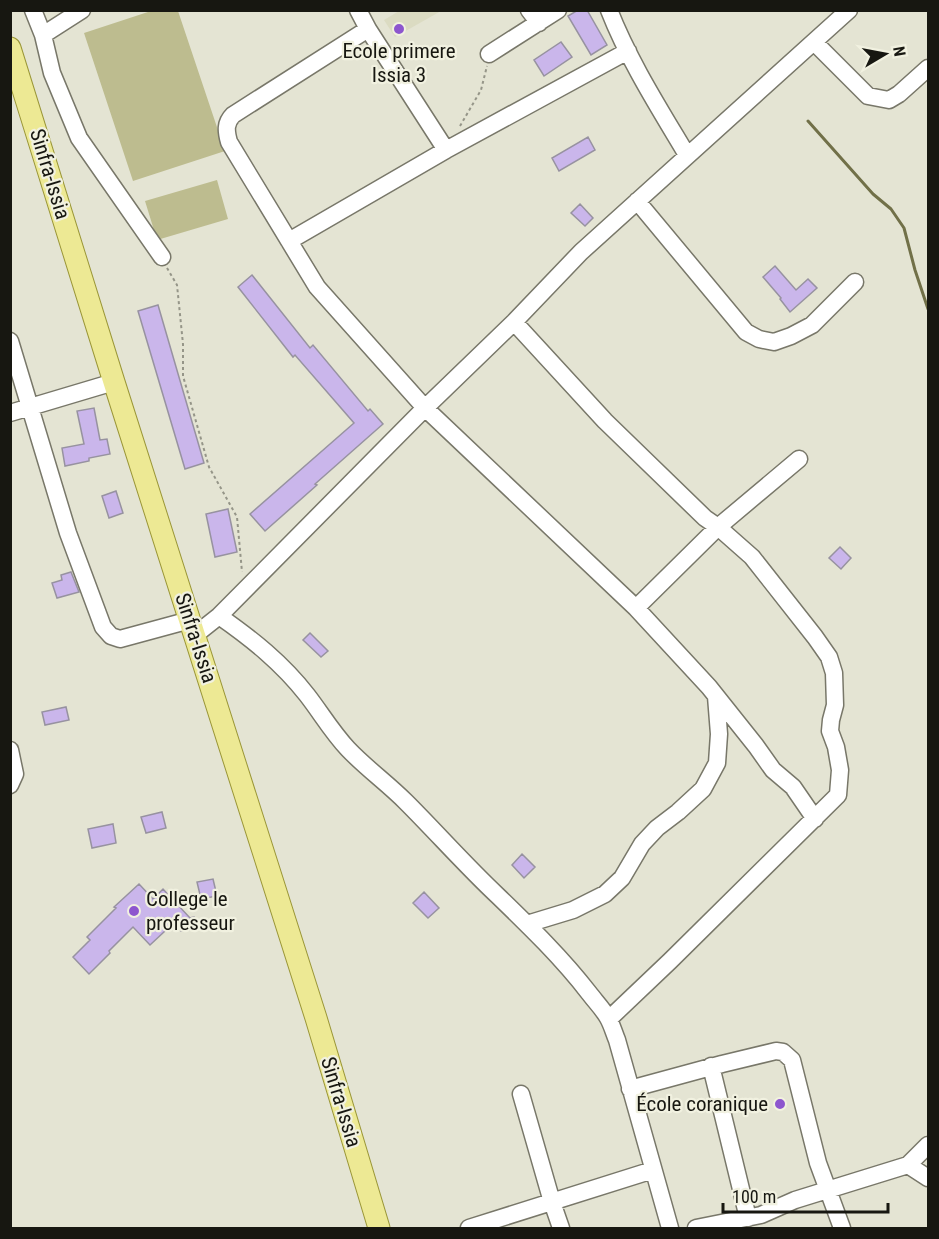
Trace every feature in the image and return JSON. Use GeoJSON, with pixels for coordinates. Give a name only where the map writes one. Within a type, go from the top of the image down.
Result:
{"type":"FeatureCollection","features":[{"type":"Feature","properties":{"kind":"main road","name":"Sinfra-Issia"},"geometry":{"type":"LineString","coordinates":[[10,48],[316,1018],[379,1228]]}},
{"type":"Feature","properties":{"kind":"street"},"geometry":{"type":"LineString","coordinates":[[33,10],[52,73],[80,138],[162,257]]}},
{"type":"Feature","properties":{"kind":"street"},"geometry":{"type":"LineString","coordinates":[[42,35],[82,10]]}},
{"type":"Feature","properties":{"kind":"street"},"geometry":{"type":"LineString","coordinates":[[358,10],[446,150]]}},
{"type":"Feature","properties":{"kind":"street"},"geometry":{"type":"LineString","coordinates":[[489,54],[534,17],[558,10]]}},
{"type":"Feature","properties":{"kind":"street"},"geometry":{"type":"LineString","coordinates":[[609,10],[628,51],[687,155]]}},
{"type":"Feature","properties":{"kind":"street"},"geometry":{"type":"LineString","coordinates":[[10,340],[68,533],[103,627],[111,636],[120,639],[193,627],[219,616],[425,408],[514,322],[581,252],[849,10]]}},
{"type":"Feature","properties":{"kind":"street"},"geometry":{"type":"LineString","coordinates":[[368,29],[234,115],[227,124],[226,133],[229,142],[317,287],[425,408],[636,608],[716,696],[773,770],[793,787],[815,819]]}},
{"type":"Feature","properties":{"kind":"street"},"geometry":{"type":"LineString","coordinates":[[814,42],[868,96],[880,99],[889,100],[894,97],[928,68]]}},
{"type":"Feature","properties":{"kind":"street"},"geometry":{"type":"LineString","coordinates":[[289,241],[446,150],[628,51]]}},
{"type":"Feature","properties":{"kind":"street"},"geometry":{"type":"LineString","coordinates":[[637,201],[746,332],[759,339],[774,342],[812,326],[855,282]]}},
{"type":"Feature","properties":{"kind":"street"},"geometry":{"type":"LineString","coordinates":[[514,322],[605,421],[705,518],[752,557],[829,657],[834,673],[835,705],[830,731],[836,747],[840,770],[837,795],[609,1019]]}},
{"type":"Feature","properties":{"kind":"street"},"geometry":{"type":"LineString","coordinates":[[10,412],[114,382]]}},
{"type":"Feature","properties":{"kind":"street"},"geometry":{"type":"LineString","coordinates":[[636,608],[717,527],[799,459]]}},
{"type":"Feature","properties":{"kind":"street"},"geometry":{"type":"LineString","coordinates":[[219,616],[272,656],[308,696],[328,726],[348,749],[393,789],[527,924],[576,977],[609,1019],[670,1228]]}},
{"type":"Feature","properties":{"kind":"street"},"geometry":{"type":"LineString","coordinates":[[527,924],[573,910],[605,894],[621,878],[642,844],[657,828],[703,789],[717,763],[719,734],[716,696]]}},
{"type":"Feature","properties":{"kind":"street"},"geometry":{"type":"LineString","coordinates":[[10,750],[15,774],[10,785]]}},
{"type":"Feature","properties":{"kind":"street"},"geometry":{"type":"LineString","coordinates":[[630,1089],[711,1066],[776,1051],[788,1055],[792,1060],[818,1163],[842,1228]]}},
{"type":"Feature","properties":{"kind":"street"},"geometry":{"type":"LineString","coordinates":[[711,1066],[748,1218]]}},
{"type":"Feature","properties":{"kind":"street"},"geometry":{"type":"LineString","coordinates":[[521,1094],[561,1228]]}},
{"type":"Feature","properties":{"kind":"street"},"geometry":{"type":"LineString","coordinates":[[696,1228],[761,1215],[795,1200],[908,1165],[928,1145]]}},
{"type":"Feature","properties":{"kind":"street"},"geometry":{"type":"LineString","coordinates":[[908,1165],[928,1178]]}},
{"type":"Feature","properties":{"kind":"street"},"geometry":{"type":"LineString","coordinates":[[469,1228],[653,1170]]}},
{"type":"Feature","properties":{"kind":"path"},"geometry":{"type":"LineString","coordinates":[[446,150],[481,90],[489,54]]}},
{"type":"Feature","properties":{"kind":"path"},"geometry":{"type":"LineString","coordinates":[[162,257],[177,285],[183,344],[183,376],[209,467],[237,517],[245,590]]}},
{"type":"Feature","properties":{"kind":"shaded area"},"geometry":{"type":"Polygon","coordinates":[[[151,11],[178,11],[225,151],[133,181],[84,33],[151,11]]]}},
{"type":"Feature","properties":{"kind":"shaded area","name":"Ecole primere Issia 3"},"geometry":{"type":"Polygon","coordinates":[[[399,11],[441,11],[395,37],[384,20],[399,11]]]}},
{"type":"Feature","properties":{"kind":"shaded area"},"geometry":{"type":"Polygon","coordinates":[[[217,180],[228,219],[157,240],[145,201],[217,180]]]}},
{"type":"Feature","properties":{"kind":"building"},"geometry":{"type":"Polygon","coordinates":[[[578,10],[587,10],[607,45],[591,55],[568,16],[578,10]]]}},
{"type":"Feature","properties":{"kind":"building"},"geometry":{"type":"Polygon","coordinates":[[[561,42],[572,57],[544,76],[534,60],[561,42]]]}},
{"type":"Feature","properties":{"kind":"building"},"geometry":{"type":"Polygon","coordinates":[[[588,137],[595,150],[559,171],[552,158],[588,137]]]}},
{"type":"Feature","properties":{"kind":"building"},"geometry":{"type":"Polygon","coordinates":[[[580,204],[593,218],[585,226],[571,213],[580,204]]]}},
{"type":"Feature","properties":{"kind":"building"},"geometry":{"type":"Polygon","coordinates":[[[775,266],[796,290],[808,279],[817,288],[790,312],[763,277],[775,266]]]}},
{"type":"Feature","properties":{"kind":"building"},"geometry":{"type":"Polygon","coordinates":[[[252,275],[310,348],[313,345],[368,411],[370,409],[383,424],[265,531],[250,514],[354,423],[295,355],[293,357],[238,287],[252,275]]]}},
{"type":"Feature","properties":{"kind":"building"},"geometry":{"type":"Polygon","coordinates":[[[158,305],[204,463],[185,469],[138,311],[158,305]]]}},
{"type":"Feature","properties":{"kind":"building"},"geometry":{"type":"Polygon","coordinates":[[[94,408],[100,440],[107,439],[110,454],[65,466],[62,448],[84,444],[77,411],[94,408]]]}},
{"type":"Feature","properties":{"kind":"building"},"geometry":{"type":"Polygon","coordinates":[[[116,491],[123,513],[109,518],[102,496],[116,491]]]}},
{"type":"Feature","properties":{"kind":"building"},"geometry":{"type":"Polygon","coordinates":[[[228,509],[237,552],[215,557],[206,514],[228,509]]]}},
{"type":"Feature","properties":{"kind":"building"},"geometry":{"type":"Polygon","coordinates":[[[840,547],[851,558],[841,569],[829,558],[840,547]]]}},
{"type":"Feature","properties":{"kind":"building"},"geometry":{"type":"Polygon","coordinates":[[[71,572],[79,592],[57,598],[52,583],[62,580],[61,575],[71,572]]]}},
{"type":"Feature","properties":{"kind":"building"},"geometry":{"type":"Polygon","coordinates":[[[310,633],[328,651],[321,657],[303,640],[310,633]]]}},
{"type":"Feature","properties":{"kind":"building"},"geometry":{"type":"Polygon","coordinates":[[[66,707],[69,720],[45,725],[42,712],[66,707]]]}},
{"type":"Feature","properties":{"kind":"building"},"geometry":{"type":"Polygon","coordinates":[[[162,812],[166,828],[146,833],[141,817],[162,812]]]}},
{"type":"Feature","properties":{"kind":"building"},"geometry":{"type":"Polygon","coordinates":[[[113,824],[116,843],[92,848],[88,829],[113,824]]]}},
{"type":"Feature","properties":{"kind":"building"},"geometry":{"type":"Polygon","coordinates":[[[522,854],[535,867],[524,878],[512,865],[522,854]]]}},
{"type":"Feature","properties":{"kind":"building"},"geometry":{"type":"Polygon","coordinates":[[[213,879],[217,896],[201,899],[197,882],[213,879]]]}},
{"type":"Feature","properties":{"kind":"building"},"geometry":{"type":"Polygon","coordinates":[[[139,884],[153,899],[163,889],[190,918],[194,917],[195,929],[181,931],[179,918],[150,945],[133,927],[89,974],[73,957],[90,940],[87,937],[116,908],[114,907],[139,884]]]}},
{"type":"Feature","properties":{"kind":"building"},"geometry":{"type":"Polygon","coordinates":[[[424,892],[439,908],[428,918],[413,903],[424,892]]]}},
{"type":"Feature","properties":{"kind":"waterway"},"geometry":{"type":"LineString","coordinates":[[808,121],[873,194],[891,209],[904,228],[928,309]]}},
{"type":"Feature","properties":{"kind":"place","name":"Ecole primere Issia 3"},"geometry":{"type":"Point","coordinates":[399,29]}},
{"type":"Feature","properties":{"kind":"place","name":"College le professeur"},"geometry":{"type":"Point","coordinates":[134,911]}},
{"type":"Feature","properties":{"kind":"place","name":"École coranique"},"geometry":{"type":"Point","coordinates":[780,1104]}}]}
